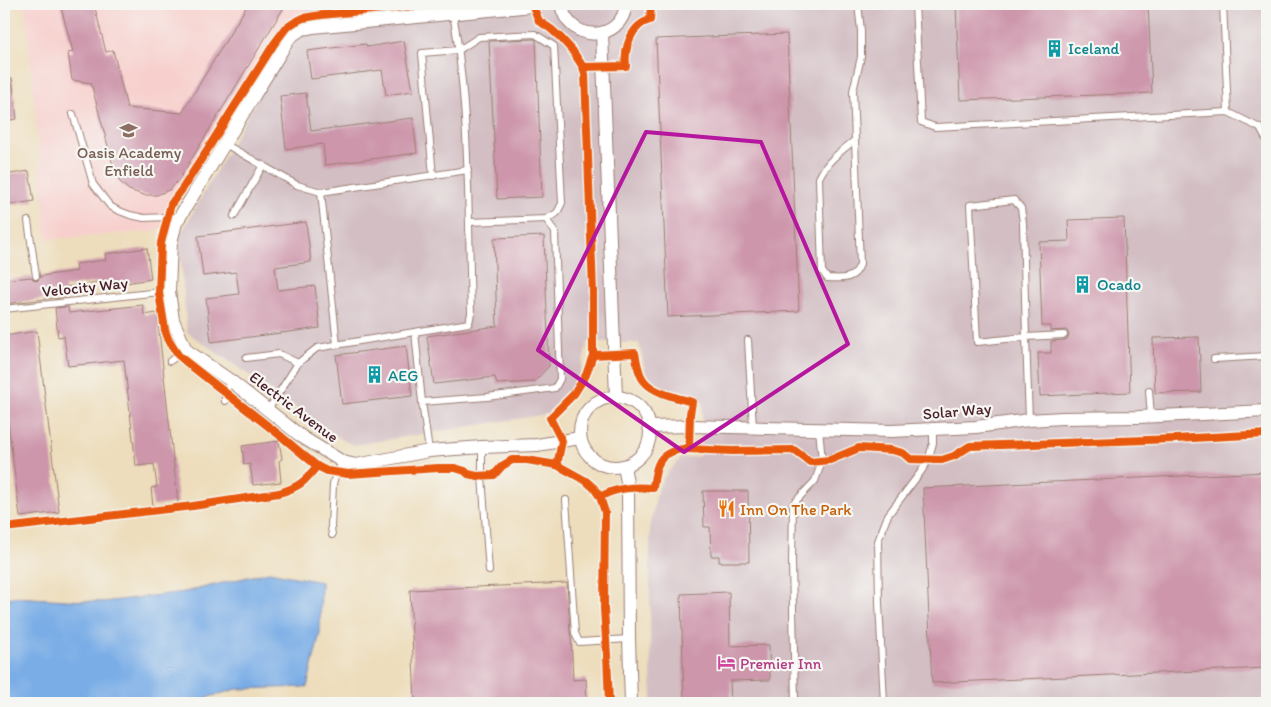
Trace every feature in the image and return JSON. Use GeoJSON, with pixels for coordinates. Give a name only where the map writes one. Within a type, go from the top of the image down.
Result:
{"type":"FeatureCollection","features":[{"type":"Feature","properties":{"kind":"street"},"geometry":{"type":"LineString","coordinates":[[186,350],[173,320],[169,291],[171,242],[176,223],[290,38],[302,29],[537,4]]}},
{"type":"Feature","properties":{"kind":"street"},"geometry":{"type":"LineString","coordinates":[[561,4],[566,20],[573,27],[582,32],[592,34],[602,33],[617,24],[623,16],[626,4]]}},
{"type":"Feature","properties":{"kind":"street"},"geometry":{"type":"LineString","coordinates":[[602,33],[616,397]]}},
{"type":"Feature","properties":{"kind":"street","name":"Electric Avenue"},"geometry":{"type":"LineString","coordinates":[[186,350],[232,380],[302,437],[342,462],[356,465],[429,451],[537,445],[580,438]]}},
{"type":"Feature","properties":{"kind":"street"},"geometry":{"type":"LineString","coordinates":[[616,397],[628,399],[636,404],[647,417],[650,427],[649,441],[644,452],[636,460],[624,466],[611,467],[596,461],[584,449],[580,438],[580,426],[584,416],[596,402],[616,397]]}},
{"type":"Feature","properties":{"kind":"street","name":"Solar Way"},"geometry":{"type":"LineString","coordinates":[[650,427],[933,430],[1062,418],[1267,410]]}},
{"type":"Feature","properties":{"kind":"street"},"geometry":{"type":"LineString","coordinates":[[624,466],[628,488],[631,703]]}},
{"type":"Feature","properties":{"kind":"lane"},"geometry":{"type":"LineString","coordinates":[[331,4],[333,25]]}},
{"type":"Feature","properties":{"kind":"lane"},"geometry":{"type":"LineString","coordinates":[[855,140],[831,160],[819,178],[822,271],[827,278],[841,279],[852,276],[858,271],[860,264],[855,140],[853,91],[861,57],[858,4]]}},
{"type":"Feature","properties":{"kind":"lane"},"geometry":{"type":"LineString","coordinates":[[915,4],[921,122],[934,127],[1228,112],[1260,128],[1267,141]]}},
{"type":"Feature","properties":{"kind":"lane"},"geometry":{"type":"LineString","coordinates":[[1223,4],[1228,112]]}},
{"type":"Feature","properties":{"kind":"lane"},"geometry":{"type":"LineString","coordinates":[[268,410],[298,363],[317,348],[468,323],[471,313],[468,170],[459,50],[453,13]]}},
{"type":"Feature","properties":{"kind":"lane"},"geometry":{"type":"LineString","coordinates":[[433,176],[422,53],[459,50],[479,37],[535,34],[554,46],[562,202],[557,213],[546,218],[469,222]]}},
{"type":"Feature","properties":{"kind":"lane"},"geometry":{"type":"LineString","coordinates":[[73,114],[93,184],[110,206],[130,215],[144,218],[167,218],[176,223]]}},
{"type":"Feature","properties":{"kind":"lane"},"geometry":{"type":"LineString","coordinates":[[225,144],[297,185],[321,192],[468,170]]}},
{"type":"Feature","properties":{"kind":"lane"},"geometry":{"type":"LineString","coordinates":[[234,216],[262,165]]}},
{"type":"Feature","properties":{"kind":"lane"},"geometry":{"type":"LineString","coordinates":[[321,192],[337,345]]}},
{"type":"Feature","properties":{"kind":"lane"},"geometry":{"type":"LineString","coordinates":[[1029,420],[1026,337],[1023,223],[1021,208],[1014,200],[970,205],[977,342],[1026,337],[1064,335]]}},
{"type":"Feature","properties":{"kind":"lane"},"geometry":{"type":"LineString","coordinates":[[422,402],[487,397],[554,388],[560,379],[555,232],[546,218]]}},
{"type":"Feature","properties":{"kind":"lane"},"geometry":{"type":"LineString","coordinates":[[28,221],[36,276]]}},
{"type":"Feature","properties":{"kind":"lane","name":"Velocity Way"},"geometry":{"type":"LineString","coordinates":[[4,309],[39,302],[169,291]]}},
{"type":"Feature","properties":{"kind":"lane"},"geometry":{"type":"LineString","coordinates":[[415,332],[429,451]]}},
{"type":"Feature","properties":{"kind":"lane"},"geometry":{"type":"LineString","coordinates":[[748,340],[753,428]]}},
{"type":"Feature","properties":{"kind":"lane"},"geometry":{"type":"LineString","coordinates":[[170,361],[186,350]]}},
{"type":"Feature","properties":{"kind":"lane"},"geometry":{"type":"LineString","coordinates":[[246,358],[279,354],[298,363]]}},
{"type":"Feature","properties":{"kind":"lane"},"geometry":{"type":"LineString","coordinates":[[1214,359],[1267,356]]}},
{"type":"Feature","properties":{"kind":"lane"},"geometry":{"type":"LineString","coordinates":[[225,401],[225,392],[232,380]]}},
{"type":"Feature","properties":{"kind":"lane"},"geometry":{"type":"LineString","coordinates":[[1149,392],[1151,416]]}},
{"type":"Feature","properties":{"kind":"lane"},"geometry":{"type":"LineString","coordinates":[[794,702],[793,504],[815,481],[822,461],[819,430]]}},
{"type":"Feature","properties":{"kind":"lane"},"geometry":{"type":"LineString","coordinates":[[884,703],[878,541],[888,515],[928,461],[933,443],[933,430]]}},
{"type":"Feature","properties":{"kind":"lane"},"geometry":{"type":"LineString","coordinates":[[482,447],[482,476],[489,571]]}},
{"type":"Feature","properties":{"kind":"lane"},"geometry":{"type":"LineString","coordinates":[[332,535],[333,484],[342,462]]}},
{"type":"Feature","properties":{"kind":"lane"},"geometry":{"type":"LineString","coordinates":[[566,500],[575,633],[579,642],[629,639]]}},
{"type":"Feature","properties":{"kind":"highlighted area"},"geometry":{"type":"Polygon","coordinates":[[[646,132],[761,142],[848,344],[684,452],[538,350],[646,132]]]}},
{"type":"Feature","properties":{"kind":"shaded area","name":"Oasis Academy Enfield"},"geometry":{"type":"Polygon","coordinates":[[[24,4],[347,4],[348,7],[303,14],[288,23],[277,37],[158,229],[149,232],[47,239],[24,4]]]}},
{"type":"Feature","properties":{"kind":"shaded area"},"geometry":{"type":"Polygon","coordinates":[[[311,4],[1267,4],[1267,703],[652,703],[650,529],[657,491],[666,474],[680,459],[700,456],[703,402],[657,384],[646,373],[639,343],[588,342],[577,385],[547,414],[354,445],[343,440],[187,332],[179,237],[311,4]]]}},
{"type":"Feature","properties":{"kind":"water"},"geometry":{"type":"Polygon","coordinates":[[[269,572],[321,582],[320,633],[307,687],[237,689],[188,703],[11,703],[4,701],[4,599],[13,597],[103,602],[185,592],[269,572]]]}},
{"type":"Feature","properties":{"kind":"building"},"geometry":{"type":"Polygon","coordinates":[[[60,4],[94,4],[106,52],[113,50],[127,108],[182,113],[248,4],[286,4],[180,178],[171,189],[157,195],[144,195],[129,190],[120,182],[113,165],[91,83],[72,80],[68,53],[73,52],[60,4]]]}},
{"type":"Feature","properties":{"kind":"building","name":"Iceland"},"geometry":{"type":"Polygon","coordinates":[[[956,4],[1148,4],[1152,93],[960,100],[956,4]]]}},
{"type":"Feature","properties":{"kind":"building"},"geometry":{"type":"Polygon","coordinates":[[[787,34],[799,311],[668,317],[656,39],[787,34]]]}},
{"type":"Feature","properties":{"kind":"building"},"geometry":{"type":"Polygon","coordinates":[[[536,40],[542,197],[497,199],[489,41],[536,40]]]}},
{"type":"Feature","properties":{"kind":"building"},"geometry":{"type":"Polygon","coordinates":[[[404,41],[413,91],[386,95],[382,70],[311,79],[307,51],[366,44],[367,47],[404,41]]]}},
{"type":"Feature","properties":{"kind":"building"},"geometry":{"type":"Polygon","coordinates":[[[4,78],[12,78],[17,119],[4,121],[4,78]]]}},
{"type":"Feature","properties":{"kind":"building"},"geometry":{"type":"Polygon","coordinates":[[[306,93],[311,131],[413,118],[417,153],[325,165],[323,144],[286,149],[280,96],[306,93]]]}},
{"type":"Feature","properties":{"kind":"building"},"geometry":{"type":"Polygon","coordinates":[[[29,171],[34,201],[4,206],[4,175],[29,171]]]}},
{"type":"Feature","properties":{"kind":"building","name":"Ocado"},"geometry":{"type":"Polygon","coordinates":[[[1124,218],[1130,392],[1040,396],[1038,353],[1051,353],[1051,341],[1065,340],[1069,335],[1066,330],[1051,331],[1051,326],[1042,326],[1039,242],[1069,241],[1068,220],[1124,218]]]}},
{"type":"Feature","properties":{"kind":"building"},"geometry":{"type":"Polygon","coordinates":[[[306,222],[311,262],[275,267],[278,290],[315,286],[320,328],[211,342],[206,298],[239,294],[236,272],[203,276],[198,236],[306,222]]]}},
{"type":"Feature","properties":{"kind":"building"},"geometry":{"type":"Polygon","coordinates":[[[544,236],[549,366],[534,382],[497,384],[495,377],[434,384],[427,336],[497,326],[494,238],[544,236]]]}},
{"type":"Feature","properties":{"kind":"building"},"geometry":{"type":"Polygon","coordinates":[[[147,248],[151,279],[100,287],[99,282],[65,287],[66,297],[4,304],[4,280],[31,277],[37,281],[41,276],[77,271],[76,264],[106,260],[105,254],[147,248]]]}},
{"type":"Feature","properties":{"kind":"building"},"geometry":{"type":"Polygon","coordinates":[[[143,305],[144,315],[157,313],[178,503],[153,506],[151,488],[157,487],[154,464],[136,466],[124,360],[68,366],[64,336],[58,337],[55,308],[68,307],[69,313],[143,305]]]}},
{"type":"Feature","properties":{"kind":"building"},"geometry":{"type":"Polygon","coordinates":[[[37,331],[59,512],[20,517],[4,389],[4,336],[37,331]]]}},
{"type":"Feature","properties":{"kind":"building"},"geometry":{"type":"Polygon","coordinates":[[[1199,337],[1201,392],[1155,393],[1153,338],[1199,337]]]}},
{"type":"Feature","properties":{"kind":"building","name":"AEG"},"geometry":{"type":"Polygon","coordinates":[[[406,346],[412,396],[342,404],[336,355],[406,346]]]}},
{"type":"Feature","properties":{"kind":"building"},"geometry":{"type":"Polygon","coordinates":[[[279,441],[282,459],[279,461],[281,482],[253,485],[250,464],[244,465],[242,446],[279,441]]]}},
{"type":"Feature","properties":{"kind":"building"},"geometry":{"type":"Polygon","coordinates":[[[1267,472],[1267,668],[932,683],[923,488],[1267,472]]]}},
{"type":"Feature","properties":{"kind":"building","name":"Inn On The Park"},"geometry":{"type":"Polygon","coordinates":[[[703,491],[748,491],[749,562],[719,562],[719,556],[711,556],[710,527],[704,527],[703,491]]]}},
{"type":"Feature","properties":{"kind":"building"},"geometry":{"type":"Polygon","coordinates":[[[567,583],[573,680],[586,679],[587,703],[415,703],[410,590],[567,583]]]}},
{"type":"Feature","properties":{"kind":"building","name":"Premier Inn"},"geometry":{"type":"Polygon","coordinates":[[[729,592],[730,646],[769,645],[770,680],[730,681],[731,703],[684,703],[681,594],[729,592]]]}},
{"type":"Feature","properties":{"kind":"cycle path"},"geometry":{"type":"LineString","coordinates":[[431,4],[321,15],[303,18],[286,28],[171,204],[161,243],[159,293],[165,330],[169,341],[178,355],[317,466],[327,471],[348,474],[455,468],[477,476],[494,475],[502,466],[512,460],[527,460],[557,465],[586,481],[600,497],[605,512],[604,609],[609,703]]}},
{"type":"Feature","properties":{"kind":"cycle path"},"geometry":{"type":"LineString","coordinates":[[532,4],[539,21],[561,38],[572,50],[583,67],[626,66],[626,52],[630,38],[638,27],[650,20],[651,4]]}},
{"type":"Feature","properties":{"kind":"cycle path"},"geometry":{"type":"LineString","coordinates":[[557,465],[562,441],[550,418],[574,394],[586,375],[593,355],[593,292],[585,74],[583,67]]}},
{"type":"Feature","properties":{"kind":"cycle path"},"geometry":{"type":"LineString","coordinates":[[593,355],[635,353],[641,376],[649,386],[667,395],[692,402],[689,448],[679,449],[661,459],[656,471],[653,488],[619,489],[600,497]]}},
{"type":"Feature","properties":{"kind":"cycle path"},"geometry":{"type":"LineString","coordinates":[[689,448],[687,449],[732,451],[794,450],[810,462],[830,460],[859,448],[892,450],[903,453],[910,459],[942,460],[954,456],[970,446],[1267,434]]}},
{"type":"Feature","properties":{"kind":"cycle path"},"geometry":{"type":"LineString","coordinates":[[4,528],[193,506],[279,493],[301,483],[317,466]]}},
{"type":"Feature","properties":{"kind":"place","name":"Iceland"},"geometry":{"type":"Point","coordinates":[1054,48]}},
{"type":"Feature","properties":{"kind":"place","name":"Oasis Academy Enfield"},"geometry":{"type":"Point","coordinates":[129,130]}},
{"type":"Feature","properties":{"kind":"place","name":"Ocado"},"geometry":{"type":"Point","coordinates":[1083,284]}},
{"type":"Feature","properties":{"kind":"place","name":"AEG"},"geometry":{"type":"Point","coordinates":[374,375]}},
{"type":"Feature","properties":{"kind":"place","name":"Inn On The Park"},"geometry":{"type":"Point","coordinates":[726,509]}},
{"type":"Feature","properties":{"kind":"place","name":"Premier Inn"},"geometry":{"type":"Point","coordinates":[726,663]}}]}
